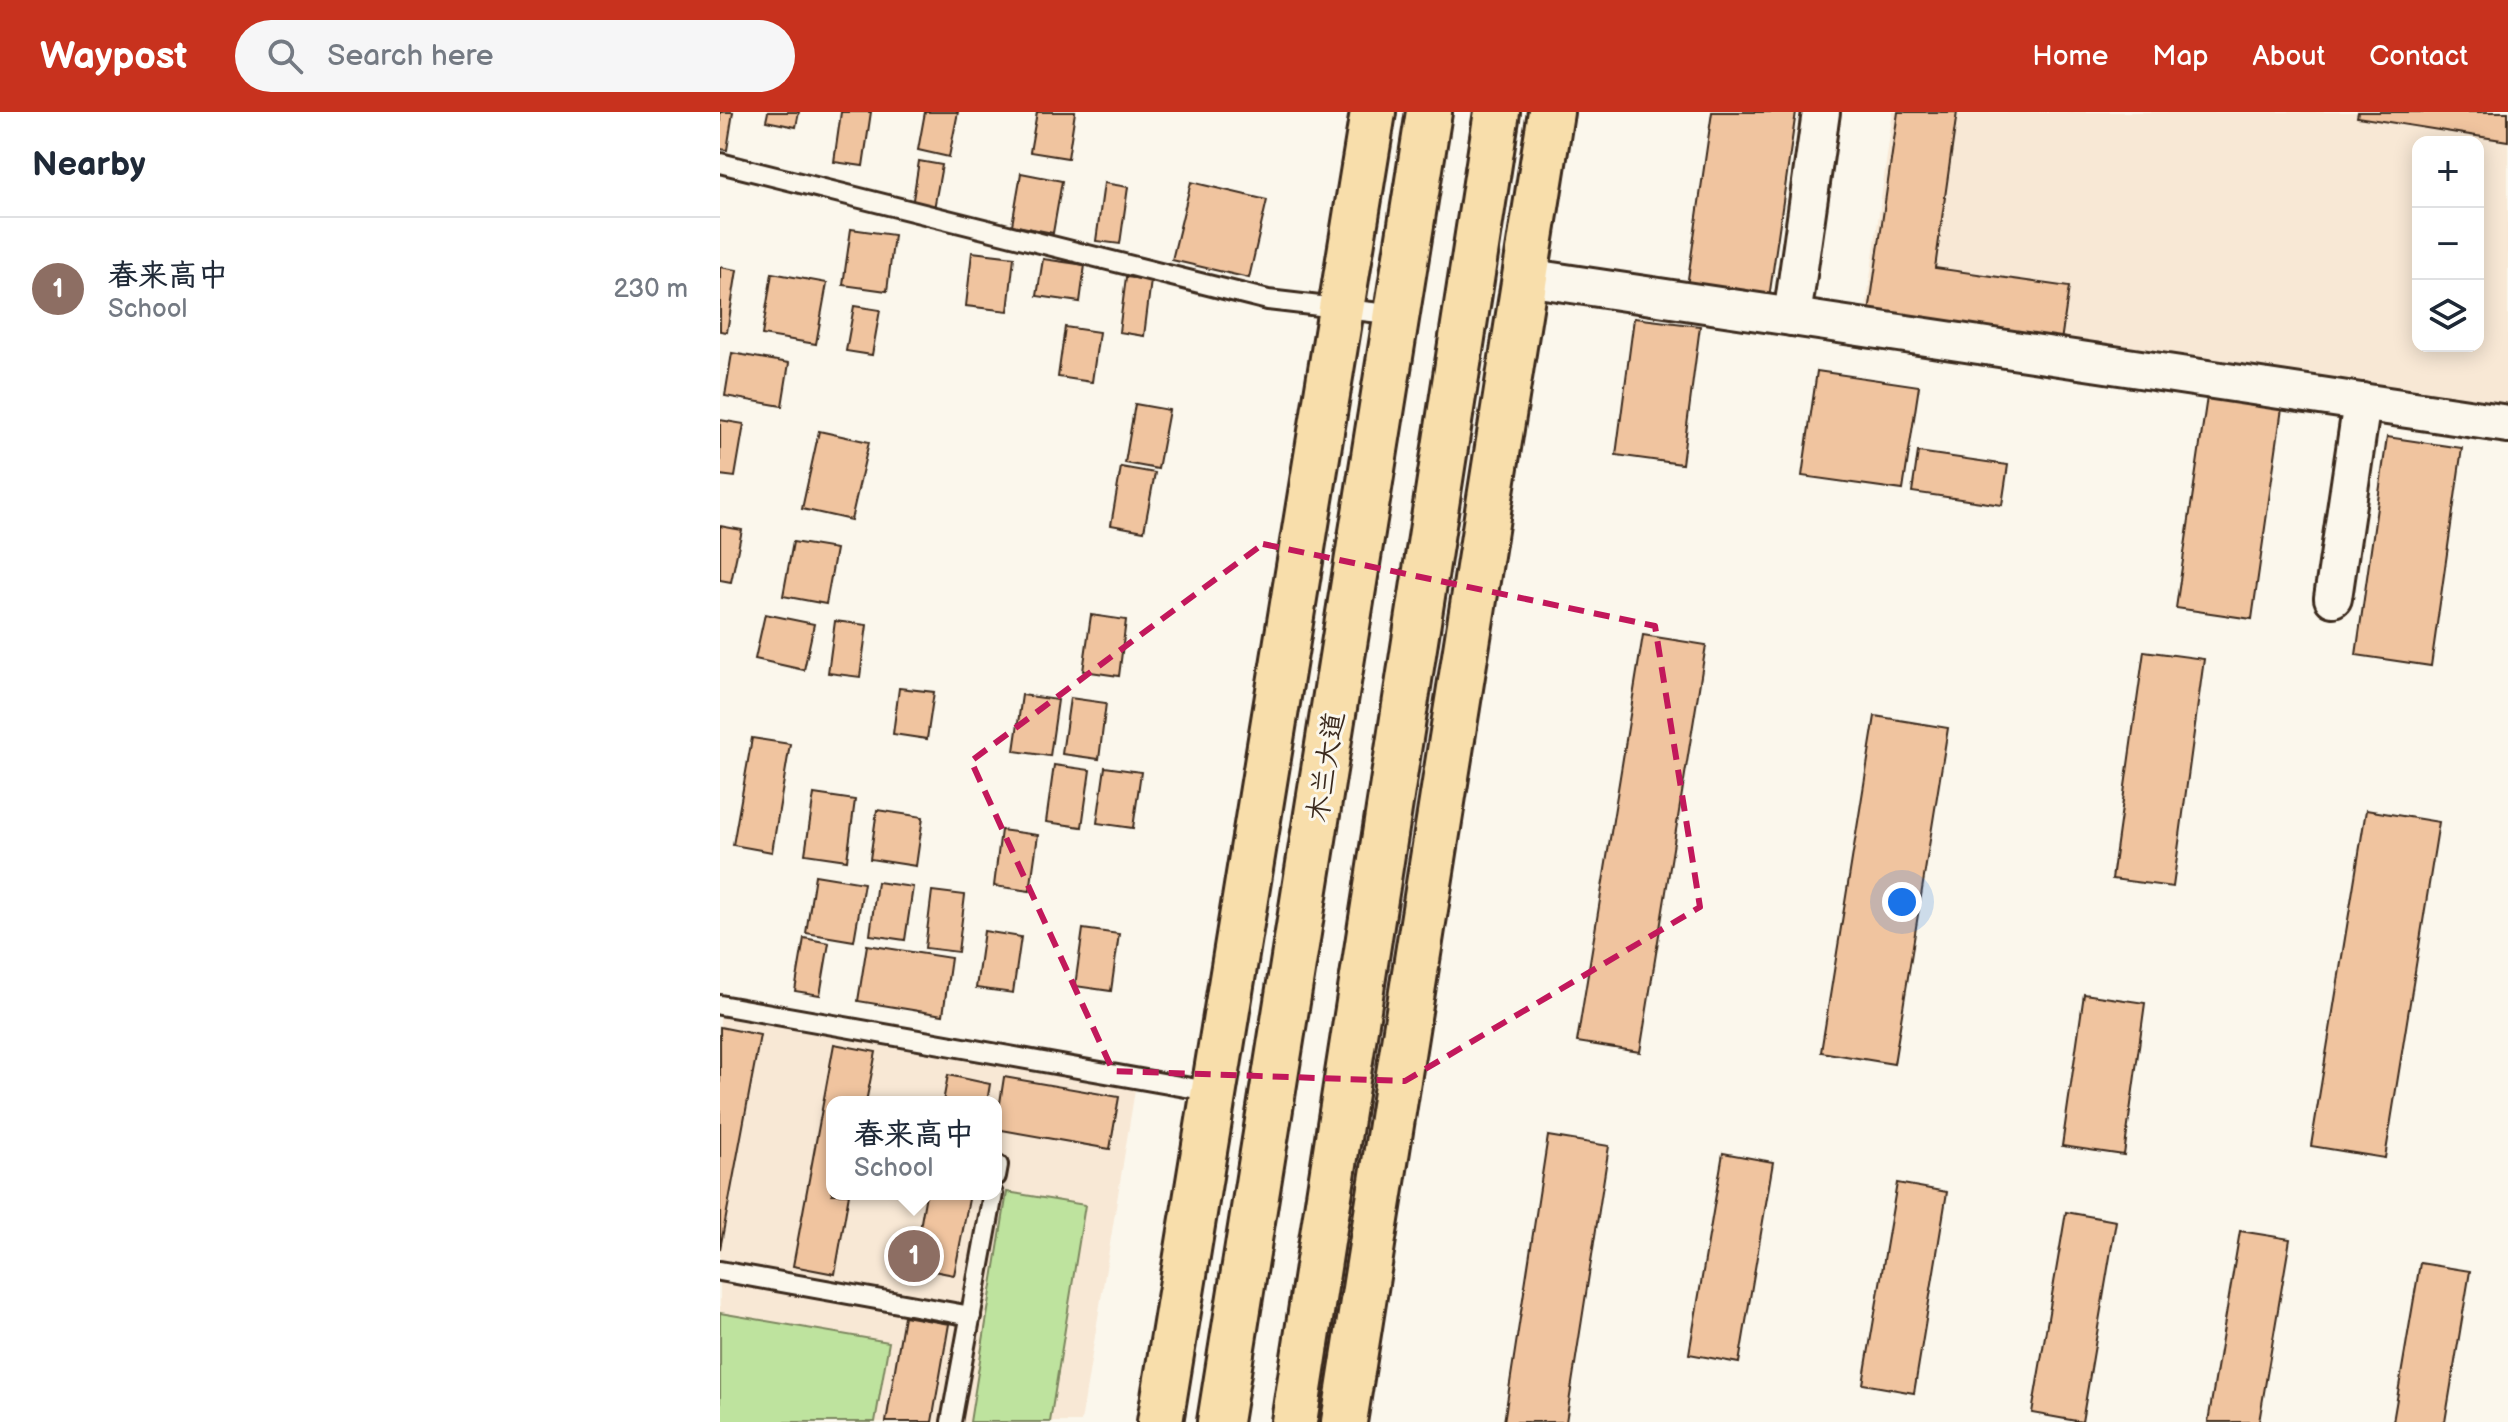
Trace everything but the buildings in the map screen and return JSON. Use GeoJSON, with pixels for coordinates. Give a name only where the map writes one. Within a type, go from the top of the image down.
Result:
{"type":"FeatureCollection","features":[{"type":"Feature","properties":{"kind":"main road"},"geometry":{"type":"LineString","coordinates":[[1160,1422],[1373,112]]}},
{"type":"Feature","properties":{"kind":"main road","name":"木兰大道"},"geometry":{"type":"LineString","coordinates":[[1220,1422],[1429,112]]}},
{"type":"Feature","properties":{"kind":"main road"},"geometry":{"type":"LineString","coordinates":[[1294,1422],[1497,112]]}},
{"type":"Feature","properties":{"kind":"main road"},"geometry":{"type":"LineString","coordinates":[[1344,1422],[1551,112]]}},
{"type":"Feature","properties":{"kind":"street"},"geometry":{"type":"LineString","coordinates":[[1792,317],[1821,112]]}},
{"type":"Feature","properties":{"kind":"street"},"geometry":{"type":"LineString","coordinates":[[1525,277],[2508,424]]}},
{"type":"Feature","properties":{"kind":"street"},"geometry":{"type":"LineString","coordinates":[[2333,598],[2362,402]]}},
{"type":"Feature","properties":{"kind":"lane"},"geometry":{"type":"LineString","coordinates":[[720,163],[1268,300],[1397,315]]}},
{"type":"Feature","properties":{"kind":"lane"},"geometry":{"type":"LineString","coordinates":[[720,1005],[1214,1092]]}},
{"type":"Feature","properties":{"kind":"lane"},"geometry":{"type":"LineString","coordinates":[[951,1422],[992,1200]]}},
{"type":"Feature","properties":{"kind":"lane"},"geometry":{"type":"LineString","coordinates":[[720,1271],[971,1316]]}},
{"type":"Feature","properties":{"kind":"highlighted area"},"geometry":{"type":"Polygon","coordinates":[[[1263,544],[1655,626],[1700,907],[1405,1081],[1113,1071],[971,761],[1263,544]]]}},
{"type":"Feature","properties":{"kind":"shaded area"},"geometry":{"type":"Polygon","coordinates":[[[1893,112],[2508,112],[2508,415],[1864,323],[1893,112]]]}},
{"type":"Feature","properties":{"kind":"shaded area"},"geometry":{"type":"Polygon","coordinates":[[[720,1017],[1135,1090],[1081,1422],[720,1422],[720,1017]]]}},
{"type":"Feature","properties":{"kind":"green space"},"geometry":{"type":"Polygon","coordinates":[[[1007,1192],[1085,1205],[1050,1422],[970,1422],[1007,1192]]]}},
{"type":"Feature","properties":{"kind":"green space"},"geometry":{"type":"Polygon","coordinates":[[[720,1313],[889,1342],[875,1422],[720,1422],[720,1313]]]}},
{"type":"Feature","properties":{"kind":"place","name":"春来高中"},"geometry":{"type":"Point","coordinates":[914,1256]}}]}
